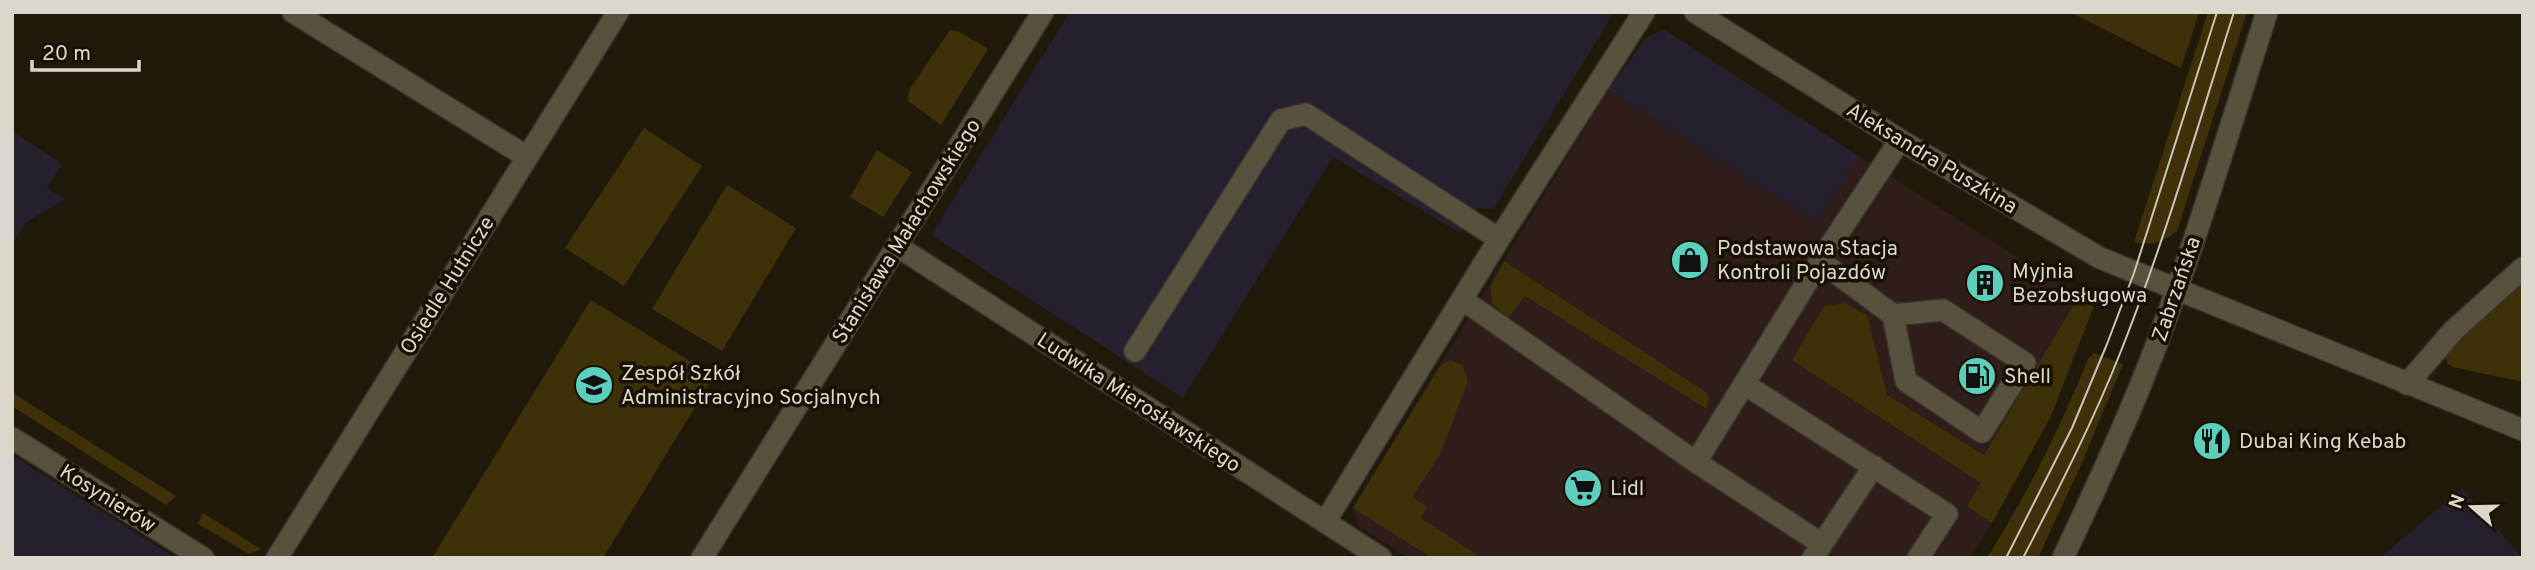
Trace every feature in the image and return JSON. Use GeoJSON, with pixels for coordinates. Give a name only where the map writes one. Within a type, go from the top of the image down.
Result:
{"type":"FeatureCollection","features":[{"type":"Feature","properties":{"kind":"street"},"geometry":{"type":"LineString","coordinates":[[293,12],[527,158]]}},
{"type":"Feature","properties":{"kind":"street","name":"Osiedle Hutnicze"},"geometry":{"type":"LineString","coordinates":[[277,558],[618,12]]}},
{"type":"Feature","properties":{"kind":"street","name":"Stanisława Małachowskiego"},"geometry":{"type":"LineString","coordinates":[[702,558],[1043,12]]}},
{"type":"Feature","properties":{"kind":"street"},"geometry":{"type":"LineString","coordinates":[[1325,523],[1499,239],[1644,12]]}},
{"type":"Feature","properties":{"kind":"street","name":"Aleksandra Puszkina"},"geometry":{"type":"LineString","coordinates":[[1695,12],[1900,140],[2100,258],[2523,430]]}},
{"type":"Feature","properties":{"kind":"street","name":"Zabrzańska"},"geometry":{"type":"LineString","coordinates":[[2063,558],[2137,394],[2176,291],[2266,12]]}},
{"type":"Feature","properties":{"kind":"street"},"geometry":{"type":"LineString","coordinates":[[1135,351],[1281,120],[1306,114],[1499,239]]}},
{"type":"Feature","properties":{"kind":"street"},"geometry":{"type":"LineString","coordinates":[[1696,462],[1820,261],[1900,140]]}},
{"type":"Feature","properties":{"kind":"street","name":"Ludwika Mierosławskiego"},"geometry":{"type":"LineString","coordinates":[[897,246],[1381,558]]}},
{"type":"Feature","properties":{"kind":"street"},"geometry":{"type":"LineString","coordinates":[[1820,261],[1894,315],[1943,310],[2025,363],[1982,432],[1906,381],[1894,315]]}},
{"type":"Feature","properties":{"kind":"street"},"geometry":{"type":"LineString","coordinates":[[2407,384],[2454,330],[2523,268]]}},
{"type":"Feature","properties":{"kind":"street"},"geometry":{"type":"LineString","coordinates":[[1463,300],[1696,462],[1818,551],[1874,466]]}},
{"type":"Feature","properties":{"kind":"street"},"geometry":{"type":"LineString","coordinates":[[1744,384],[1947,514],[1918,558]]}},
{"type":"Feature","properties":{"kind":"street","name":"Kosynierów"},"geometry":{"type":"LineString","coordinates":[[12,438],[203,558]]}},
{"type":"Feature","properties":{"kind":"shaded area"},"geometry":{"type":"Polygon","coordinates":[[[1070,12],[1610,12],[1609,21],[1493,209],[1477,208],[1460,233],[1333,157],[1183,398],[931,235],[1070,12]]]}},
{"type":"Feature","properties":{"kind":"shaded area"},"geometry":{"type":"Polygon","coordinates":[[[2070,12],[2199,12],[2181,68],[2070,12]]]}},
{"type":"Feature","properties":{"kind":"shaded area"},"geometry":{"type":"Polygon","coordinates":[[[2208,12],[2247,12],[2177,231],[2157,243],[2134,242],[2208,12]]]}},
{"type":"Feature","properties":{"kind":"shaded area"},"geometry":{"type":"Polygon","coordinates":[[[1664,29],[1860,157],[1816,222],[1608,90],[1646,38],[1664,29]]]}},
{"type":"Feature","properties":{"kind":"shaded area"},"geometry":{"type":"Polygon","coordinates":[[[950,30],[958,31],[988,49],[941,125],[908,101],[909,90],[950,30]]]}},
{"type":"Feature","properties":{"kind":"shaded area"},"geometry":{"type":"Polygon","coordinates":[[[1608,90],[1816,221],[1860,157],[2094,306],[2050,418],[1970,558],[1409,558],[1358,526],[1353,508],[1608,90]]]}},
{"type":"Feature","properties":{"kind":"shaded area"},"geometry":{"type":"Polygon","coordinates":[[[644,128],[702,166],[624,286],[565,248],[644,128]]]}},
{"type":"Feature","properties":{"kind":"shaded area"},"geometry":{"type":"Polygon","coordinates":[[[12,131],[62,164],[47,188],[65,199],[25,223],[12,245],[12,131]]]}},
{"type":"Feature","properties":{"kind":"shaded area"},"geometry":{"type":"Polygon","coordinates":[[[877,150],[912,172],[883,217],[850,197],[877,150]]]}},
{"type":"Feature","properties":{"kind":"shaded area"},"geometry":{"type":"Polygon","coordinates":[[[727,185],[796,228],[722,351],[652,309],[727,185]]]}},
{"type":"Feature","properties":{"kind":"shaded area"},"geometry":{"type":"Polygon","coordinates":[[[1504,261],[1709,394],[1707,409],[1525,296],[1509,318],[1492,303],[1491,286],[1504,261]]]}},
{"type":"Feature","properties":{"kind":"shaded area"},"geometry":{"type":"Polygon","coordinates":[[[2523,282],[2523,382],[2450,365],[2446,360],[2448,349],[2523,282]]]}},
{"type":"Feature","properties":{"kind":"shaded area"},"geometry":{"type":"Polygon","coordinates":[[[2079,296],[2094,306],[2050,418],[1992,523],[1967,506],[1981,483],[1792,360],[1824,306],[1845,303],[1867,315],[1887,395],[1984,455],[2079,296]]]}},
{"type":"Feature","properties":{"kind":"shaded area"},"geometry":{"type":"Polygon","coordinates":[[[591,300],[714,376],[603,558],[432,558],[591,300]]]}},
{"type":"Feature","properties":{"kind":"shaded area"},"geometry":{"type":"Polygon","coordinates":[[[2094,353],[2123,364],[2038,558],[1987,558],[2016,510],[2066,411],[2088,359],[2094,353]]]}},
{"type":"Feature","properties":{"kind":"shaded area"},"geometry":{"type":"Polygon","coordinates":[[[1450,360],[1462,365],[1468,381],[1441,453],[1412,497],[1427,507],[1421,518],[1482,558],[1432,558],[1353,508],[1440,366],[1450,360]]]}},
{"type":"Feature","properties":{"kind":"shaded area"},"geometry":{"type":"Polygon","coordinates":[[[12,392],[176,496],[166,505],[12,406],[12,392]]]}},
{"type":"Feature","properties":{"kind":"shaded area"},"geometry":{"type":"Polygon","coordinates":[[[12,455],[85,501],[176,558],[12,558],[12,455]]]}},
{"type":"Feature","properties":{"kind":"shaded area"},"geometry":{"type":"Polygon","coordinates":[[[2462,488],[2523,558],[2380,558],[2462,488]]]}},
{"type":"Feature","properties":{"kind":"shaded area"},"geometry":{"type":"Polygon","coordinates":[[[203,513],[261,549],[249,554],[198,524],[203,513]]]}},
{"type":"Feature","properties":{"kind":"tram line"},"geometry":{"type":"LineString","coordinates":[[2006,558],[2072,428],[2107,344],[2134,273],[2217,12]]}},
{"type":"Feature","properties":{"kind":"tram line"},"geometry":{"type":"LineString","coordinates":[[2023,558],[2087,430],[2121,351],[2167,225],[2234,12]]}},
{"type":"Feature","properties":{"kind":"place","name":"Podstawowa Stacja Kontroli Pojazdów"},"geometry":{"type":"Point","coordinates":[1690,260]}},
{"type":"Feature","properties":{"kind":"place","name":"Myjnia Bezobsługowa"},"geometry":{"type":"Point","coordinates":[1985,283]}},
{"type":"Feature","properties":{"kind":"place","name":"Shell"},"geometry":{"type":"Point","coordinates":[1977,376]}},
{"type":"Feature","properties":{"kind":"place","name":"Zespół Szkół Administracyjno Socjalnych"},"geometry":{"type":"Point","coordinates":[594,385]}},
{"type":"Feature","properties":{"kind":"place","name":"Dubai King Kebab"},"geometry":{"type":"Point","coordinates":[2212,441]}},
{"type":"Feature","properties":{"kind":"place","name":"Lidl"},"geometry":{"type":"Point","coordinates":[1583,488]}}]}
